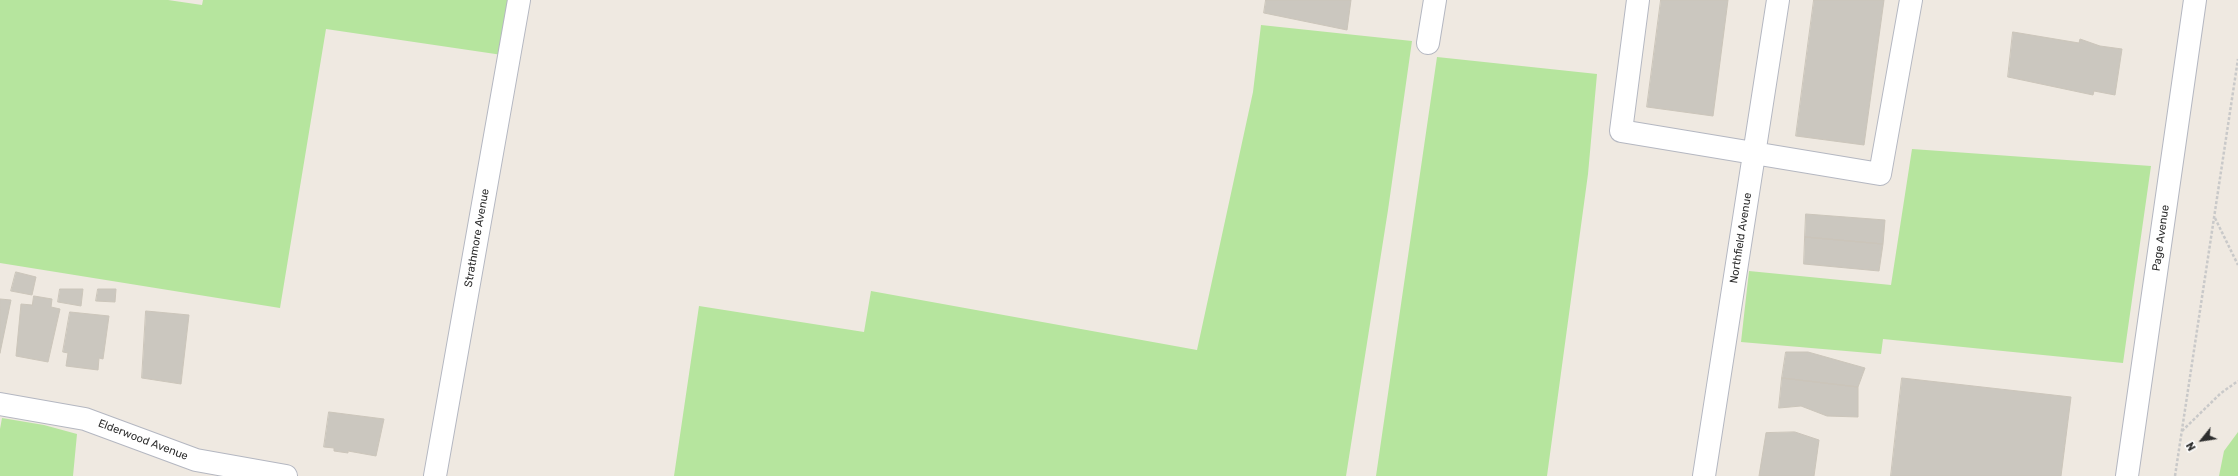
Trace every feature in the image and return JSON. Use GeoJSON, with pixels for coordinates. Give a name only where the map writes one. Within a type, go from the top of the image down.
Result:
{"type":"FeatureCollection","features":[{"type":"Feature","properties":{"kind":"street","name":"Strathmore Avenue"},"geometry":{"type":"LineString","coordinates":[[435,476],[519,0]]}},
{"type":"Feature","properties":{"kind":"street"},"geometry":{"type":"LineString","coordinates":[[1428,43],[1435,0]]}},
{"type":"Feature","properties":{"kind":"street"},"geometry":{"type":"LineString","coordinates":[[1638,0],[1621,132],[1880,174],[1911,0]]}},
{"type":"Feature","properties":{"kind":"street","name":"Northfield Avenue"},"geometry":{"type":"LineString","coordinates":[[1704,476],[1778,0]]}},
{"type":"Feature","properties":{"kind":"street","name":"Page Avenue"},"geometry":{"type":"LineString","coordinates":[[2127,476],[2195,0]]}},
{"type":"Feature","properties":{"kind":"street","name":"Elderwood Avenue"},"geometry":{"type":"LineString","coordinates":[[0,404],[85,419],[196,460],[286,476]]}},
{"type":"Feature","properties":{"kind":"path"},"geometry":{"type":"LineString","coordinates":[[2175,476],[2238,59]]}},
{"type":"Feature","properties":{"kind":"path"},"geometry":{"type":"LineString","coordinates":[[2214,217],[2238,266]]}},
{"type":"Feature","properties":{"kind":"path"},"geometry":{"type":"LineString","coordinates":[[2182,431],[2221,393],[2238,381]]}},
{"type":"Feature","properties":{"kind":"green space"},"geometry":{"type":"Polygon","coordinates":[[[0,0],[168,0],[202,5],[203,0],[519,0],[509,56],[326,29],[280,308],[0,263],[0,0]]]}},
{"type":"Feature","properties":{"kind":"green space"},"geometry":{"type":"Polygon","coordinates":[[[1261,25],[1412,41],[1388,210],[1346,476],[674,476],[699,306],[864,332],[871,291],[1197,350],[1253,92],[1261,25]]]}},
{"type":"Feature","properties":{"kind":"green space"},"geometry":{"type":"Polygon","coordinates":[[[1437,57],[1597,74],[1588,174],[1547,476],[1376,476],[1437,57]]]}},
{"type":"Feature","properties":{"kind":"green space"},"geometry":{"type":"Polygon","coordinates":[[[1912,149],[2151,166],[2123,363],[1883,339],[1881,354],[1741,342],[1749,271],[1891,285],[1912,149]]]}},
{"type":"Feature","properties":{"kind":"green space"},"geometry":{"type":"Polygon","coordinates":[[[2,418],[44,425],[77,434],[73,476],[0,476],[0,429],[2,418]]]}},
{"type":"Feature","properties":{"kind":"green space"},"geometry":{"type":"Polygon","coordinates":[[[2238,432],[2238,476],[2219,476],[2224,451],[2238,432]]]}},
{"type":"Feature","properties":{"kind":"building"},"geometry":{"type":"Polygon","coordinates":[[[1266,0],[1351,0],[1347,30],[1264,13],[1266,0]]]}},
{"type":"Feature","properties":{"kind":"building"},"geometry":{"type":"Polygon","coordinates":[[[1661,0],[1728,0],[1713,116],[1647,107],[1661,0]]]}},
{"type":"Feature","properties":{"kind":"building"},"geometry":{"type":"Polygon","coordinates":[[[1814,0],[1884,0],[1864,145],[1796,136],[1814,0]]]}},
{"type":"Feature","properties":{"kind":"building"},"geometry":{"type":"Polygon","coordinates":[[[2013,32],[2079,43],[2080,39],[2100,46],[2122,49],[2115,95],[2094,91],[2093,95],[2008,77],[2013,32]]]}},
{"type":"Feature","properties":{"kind":"building"},"geometry":{"type":"Polygon","coordinates":[[[1806,214],[1885,220],[1883,244],[1805,237],[1806,214]]]}},
{"type":"Feature","properties":{"kind":"building"},"geometry":{"type":"Polygon","coordinates":[[[1805,237],[1883,244],[1879,271],[1804,264],[1805,237]]]}},
{"type":"Feature","properties":{"kind":"building"},"geometry":{"type":"Polygon","coordinates":[[[16,272],[36,277],[32,295],[11,291],[16,272]]]}},
{"type":"Feature","properties":{"kind":"building"},"geometry":{"type":"Polygon","coordinates":[[[60,289],[83,289],[81,306],[58,302],[60,289]]]}},
{"type":"Feature","properties":{"kind":"building"},"geometry":{"type":"Polygon","coordinates":[[[98,289],[116,289],[115,302],[96,301],[98,289]]]}},
{"type":"Feature","properties":{"kind":"building"},"geometry":{"type":"Polygon","coordinates":[[[34,296],[52,299],[51,307],[60,309],[48,362],[16,356],[21,304],[32,305],[34,296]]]}},
{"type":"Feature","properties":{"kind":"building"},"geometry":{"type":"Polygon","coordinates":[[[0,299],[11,300],[0,353],[0,299]]]}},
{"type":"Feature","properties":{"kind":"building"},"geometry":{"type":"Polygon","coordinates":[[[146,311],[189,315],[181,384],[142,378],[146,311]]]}},
{"type":"Feature","properties":{"kind":"building"},"geometry":{"type":"Polygon","coordinates":[[[70,312],[109,316],[103,359],[99,358],[98,370],[66,366],[68,353],[63,352],[70,312]]]}},
{"type":"Feature","properties":{"kind":"building"},"geometry":{"type":"Polygon","coordinates":[[[1786,352],[1808,352],[1865,368],[1858,387],[1782,378],[1786,352]]]}},
{"type":"Feature","properties":{"kind":"building"},"geometry":{"type":"Polygon","coordinates":[[[1782,378],[1858,387],[1858,417],[1827,416],[1801,406],[1779,408],[1782,378]]]}},
{"type":"Feature","properties":{"kind":"building"},"geometry":{"type":"Polygon","coordinates":[[[1902,378],[2071,397],[2061,476],[1891,476],[1902,378]]]}},
{"type":"Feature","properties":{"kind":"building"},"geometry":{"type":"Polygon","coordinates":[[[329,412],[384,419],[376,456],[348,451],[348,453],[334,451],[334,448],[324,447],[329,412]]]}},
{"type":"Feature","properties":{"kind":"building"},"geometry":{"type":"Polygon","coordinates":[[[1795,432],[1819,440],[1814,476],[1759,476],[1766,433],[1795,432]]]}}]}
